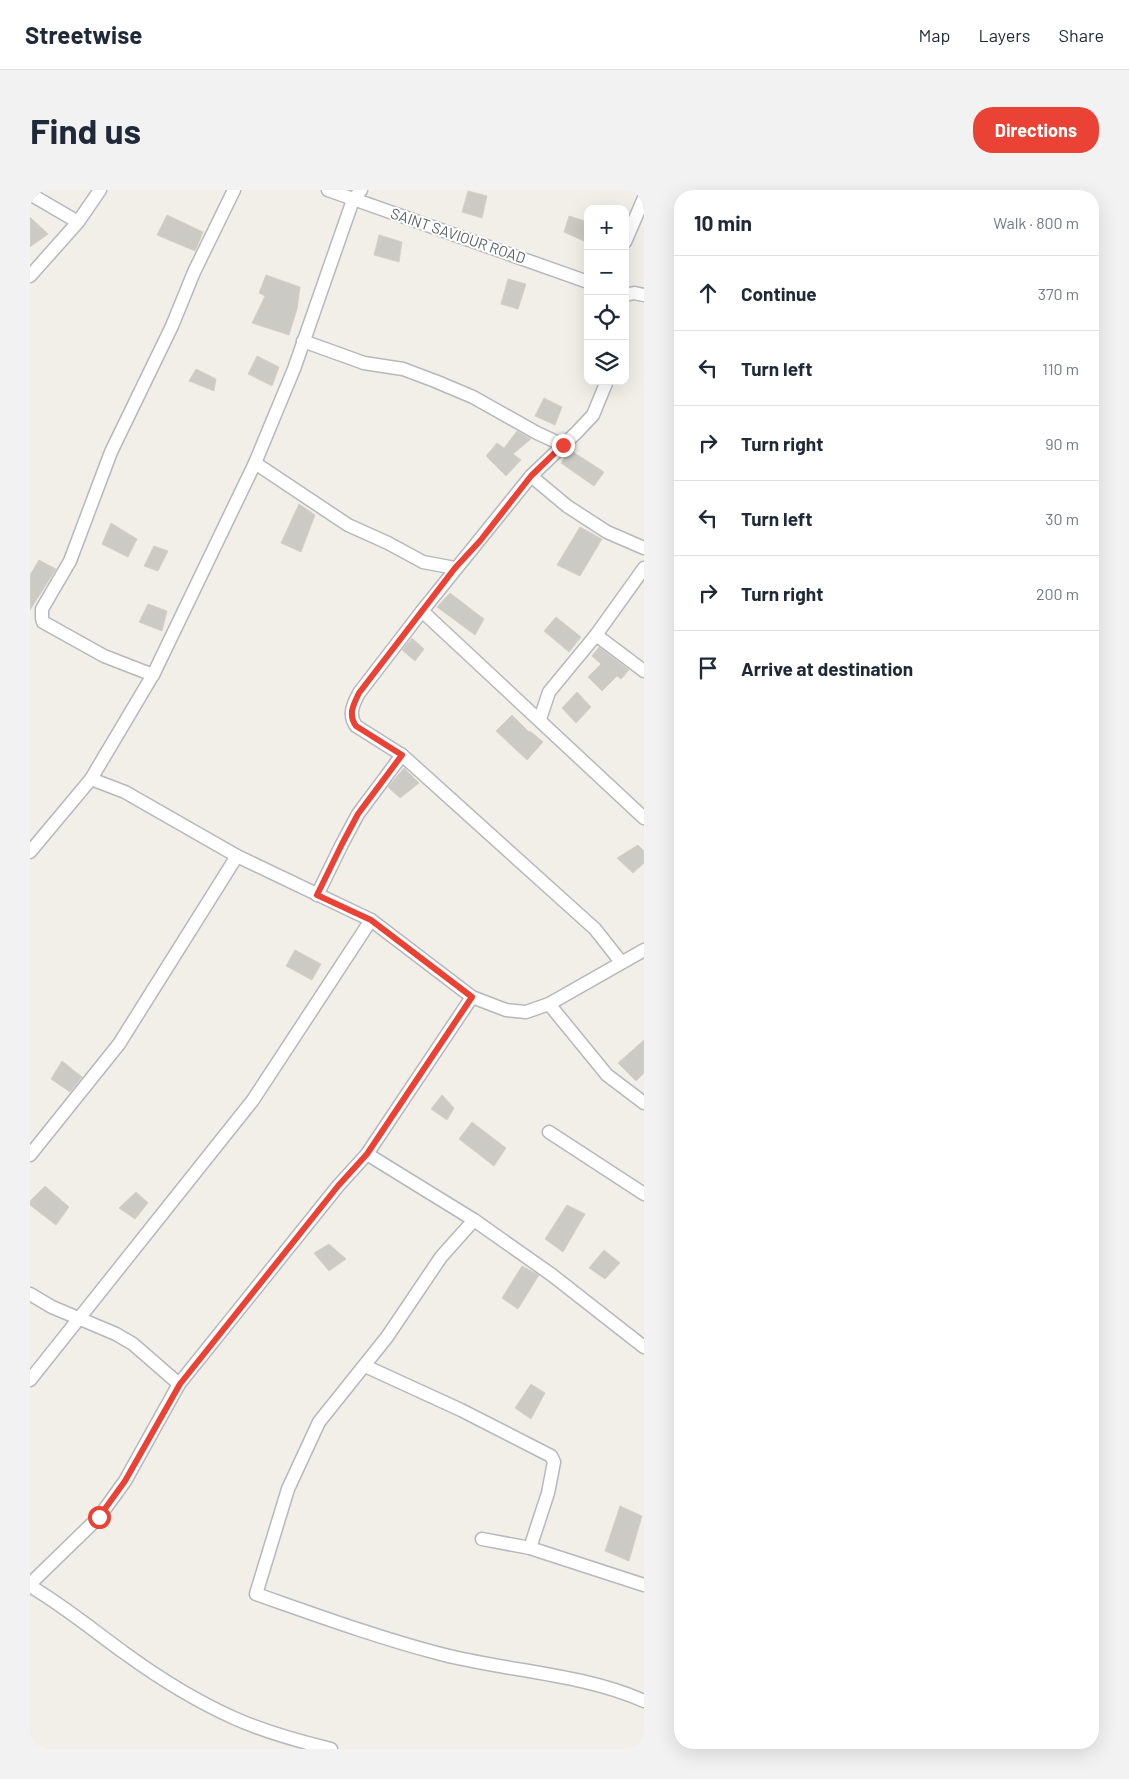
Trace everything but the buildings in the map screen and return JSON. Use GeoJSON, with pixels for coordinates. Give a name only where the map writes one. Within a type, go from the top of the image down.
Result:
{"type":"FeatureCollection","features":[{"type":"Feature","properties":{"kind":"street"},"geometry":{"type":"LineString","coordinates":[[30,276],[78,222],[100,190]]}},
{"type":"Feature","properties":{"kind":"street"},"geometry":{"type":"LineString","coordinates":[[43,622],[42,609],[70,561],[110,452],[172,326],[194,272],[234,190]]}},
{"type":"Feature","properties":{"kind":"street","name":"SAINT SAVIOUR ROAD"},"geometry":{"type":"LineString","coordinates":[[328,190],[357,195],[584,280]]}},
{"type":"Feature","properties":{"kind":"street"},"geometry":{"type":"LineString","coordinates":[[30,194],[78,222]]}},
{"type":"Feature","properties":{"kind":"street"},"geometry":{"type":"LineString","coordinates":[[30,852],[91,779],[153,675],[255,463],[294,369],[357,195]]}},
{"type":"Feature","properties":{"kind":"street"},"geometry":{"type":"LineString","coordinates":[[629,233],[644,198]]}},
{"type":"Feature","properties":{"kind":"street"},"geometry":{"type":"LineString","coordinates":[[629,294],[644,295]]}},
{"type":"Feature","properties":{"kind":"street"},"geometry":{"type":"LineString","coordinates":[[303,341],[364,363],[403,369],[435,381],[473,397],[536,433],[563,445]]}},
{"type":"Feature","properties":{"kind":"street"},"geometry":{"type":"LineString","coordinates":[[604,385],[593,414],[531,476],[480,541],[455,568],[359,693],[352,706],[351,715],[356,726],[402,755],[595,929],[621,962]]}},
{"type":"Feature","properties":{"kind":"street"},"geometry":{"type":"LineString","coordinates":[[255,463],[348,525],[388,543],[423,562],[455,568]]}},
{"type":"Feature","properties":{"kind":"street"},"geometry":{"type":"LineString","coordinates":[[531,476],[567,506],[607,532],[644,548]]}},
{"type":"Feature","properties":{"kind":"street"},"geometry":{"type":"LineString","coordinates":[[540,719],[549,692],[596,635],[644,568]]}},
{"type":"Feature","properties":{"kind":"street"},"geometry":{"type":"LineString","coordinates":[[422,611],[644,818]]}},
{"type":"Feature","properties":{"kind":"street"},"geometry":{"type":"LineString","coordinates":[[30,617],[43,622],[104,656],[153,675]]}},
{"type":"Feature","properties":{"kind":"street"},"geometry":{"type":"LineString","coordinates":[[596,635],[644,671]]}},
{"type":"Feature","properties":{"kind":"street"},"geometry":{"type":"LineString","coordinates":[[317,895],[358,814],[402,755]]}},
{"type":"Feature","properties":{"kind":"street"},"geometry":{"type":"LineString","coordinates":[[91,779],[125,792],[237,856],[371,920],[472,997],[506,1010],[526,1012],[549,1004],[644,950]]}},
{"type":"Feature","properties":{"kind":"street"},"geometry":{"type":"LineString","coordinates":[[30,1155],[119,1044],[237,856]]}},
{"type":"Feature","properties":{"kind":"street"},"geometry":{"type":"LineString","coordinates":[[30,1380],[253,1100],[371,920]]}},
{"type":"Feature","properties":{"kind":"street"},"geometry":{"type":"LineString","coordinates":[[331,1749],[289,1738],[234,1718],[178,1688],[126,1654],[57,1602],[30,1585],[99,1517],[125,1481],[180,1384],[338,1186],[367,1154],[472,997]]}},
{"type":"Feature","properties":{"kind":"street"},"geometry":{"type":"LineString","coordinates":[[549,1004],[608,1075],[644,1103]]}},
{"type":"Feature","properties":{"kind":"street"},"geometry":{"type":"LineString","coordinates":[[549,1132],[644,1194]]}},
{"type":"Feature","properties":{"kind":"street"},"geometry":{"type":"LineString","coordinates":[[367,1154],[474,1220],[552,1274],[644,1347]]}},
{"type":"Feature","properties":{"kind":"street"},"geometry":{"type":"LineString","coordinates":[[474,1220],[441,1257],[387,1337],[319,1422],[288,1490],[256,1594],[355,1628],[438,1653],[588,1683],[628,1694],[644,1701]]}},
{"type":"Feature","properties":{"kind":"street"},"geometry":{"type":"LineString","coordinates":[[30,1294],[52,1307],[116,1334],[133,1344],[180,1384]]}},
{"type":"Feature","properties":{"kind":"street"},"geometry":{"type":"LineString","coordinates":[[365,1366],[461,1410],[553,1458],[554,1462],[548,1493],[530,1548]]}},
{"type":"Feature","properties":{"kind":"street"},"geometry":{"type":"LineString","coordinates":[[482,1539],[530,1548],[644,1585]]}},
{"type":"Feature","properties":{"kind":"route"},"geometry":{"type":"LineString","coordinates":[[99,1517],[125,1481],[180,1384],[338,1186],[367,1154],[472,997],[371,920],[317,895],[358,814],[402,755],[356,726],[353,722],[351,715],[352,706],[359,693],[455,568],[480,541],[531,476],[563,445]]}}]}
